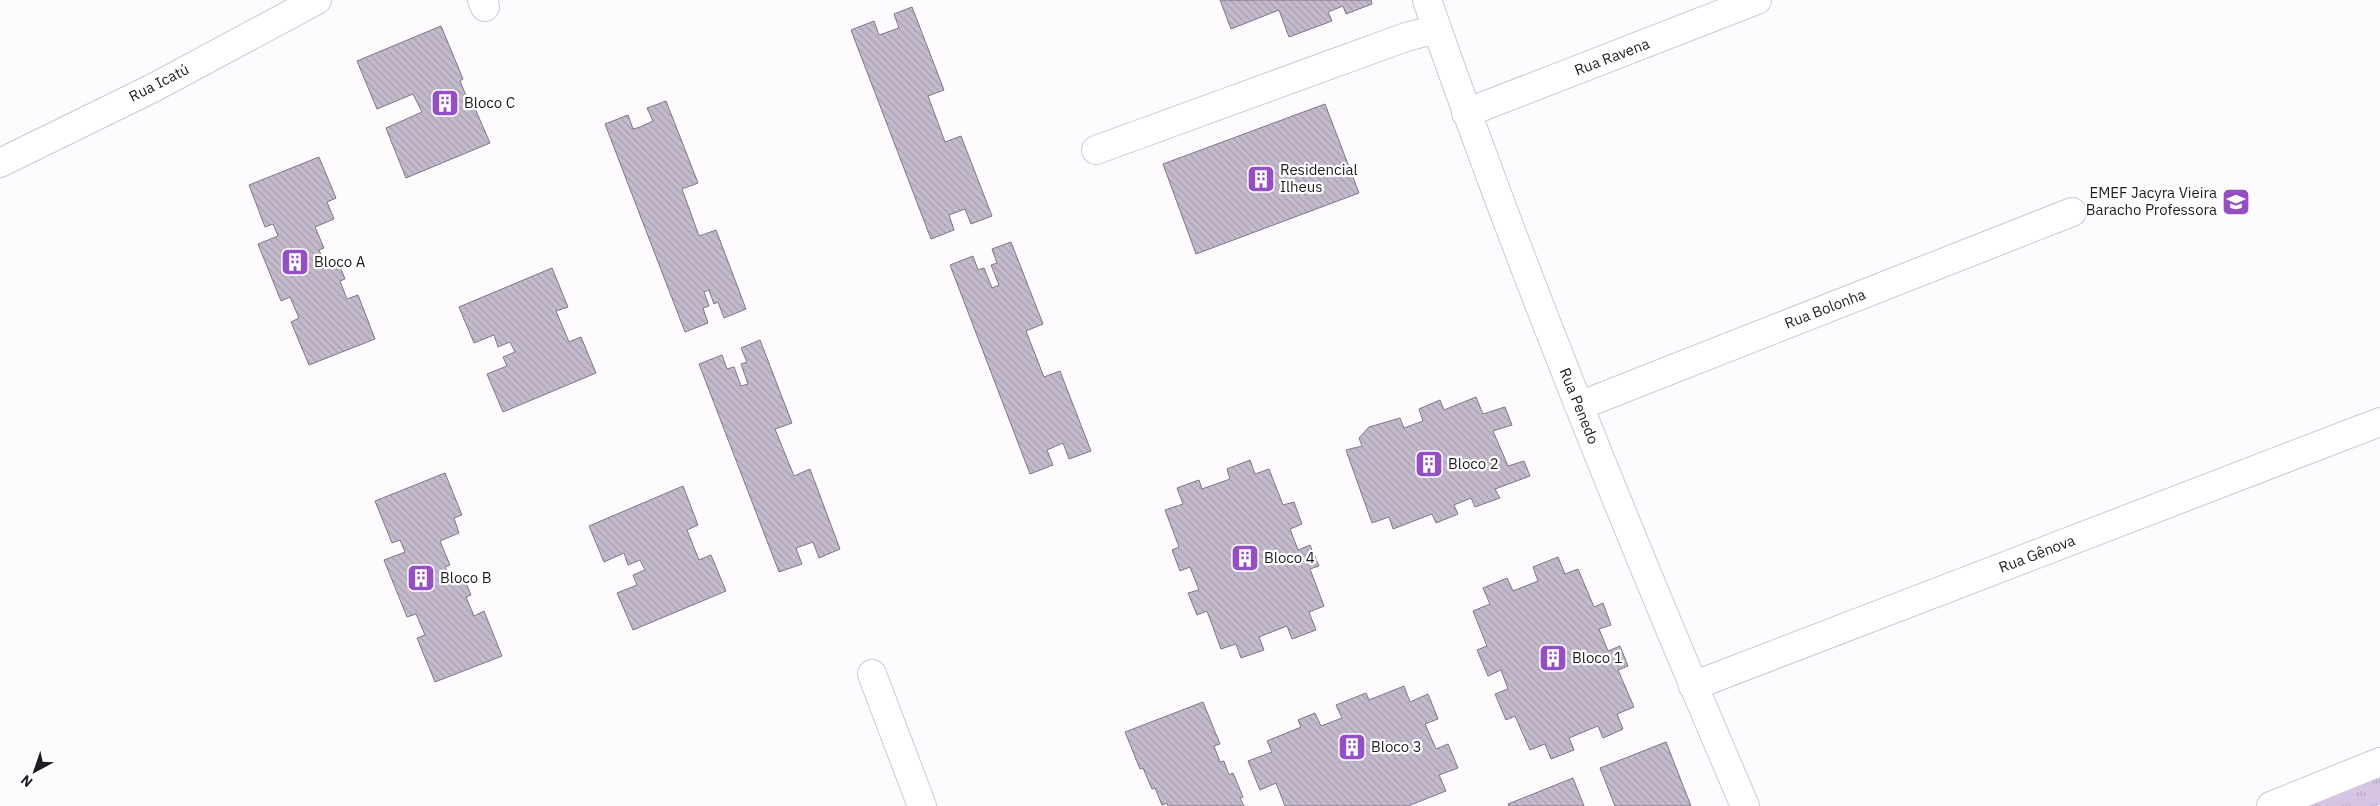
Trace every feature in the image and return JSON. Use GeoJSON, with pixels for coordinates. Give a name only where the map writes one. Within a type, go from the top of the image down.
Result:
{"type":"FeatureCollection","features":[{"type":"Feature","properties":{"kind":"street","name":"Rua Icatú"},"geometry":{"type":"LineString","coordinates":[[0,163],[152,88],[317,0]]}},
{"type":"Feature","properties":{"kind":"street","name":"Rua Penedo"},"geometry":{"type":"LineString","coordinates":[[1427,0],[1466,113],[1578,406],[1693,686],[1745,806]]}},
{"type":"Feature","properties":{"kind":"street","name":"Rua Ravena"},"geometry":{"type":"LineString","coordinates":[[1466,113],[1757,0]]}},
{"type":"Feature","properties":{"kind":"street"},"geometry":{"type":"LineString","coordinates":[[1096,150],[1406,37],[1437,29]]}},
{"type":"Feature","properties":{"kind":"street","name":"Rua Bolonha"},"geometry":{"type":"LineString","coordinates":[[1578,406],[2072,212]]}},
{"type":"Feature","properties":{"kind":"street","name":"Rua Gênova"},"geometry":{"type":"LineString","coordinates":[[1693,686],[2380,422]]}},
{"type":"Feature","properties":{"kind":"street"},"geometry":{"type":"LineString","coordinates":[[872,674],[922,806]]}},
{"type":"Feature","properties":{"kind":"street"},"geometry":{"type":"LineString","coordinates":[[2271,806],[2380,762]]}},
{"type":"Feature","properties":{"kind":"green space"},"geometry":{"type":"Polygon","coordinates":[[[2380,771],[2380,805],[2292,806],[2380,771]]]}},
{"type":"Feature","properties":{"kind":"building"},"geometry":{"type":"Polygon","coordinates":[[[1220,0],[1371,0],[1372,4],[1346,14],[1343,6],[1328,12],[1332,21],[1289,37],[1279,10],[1231,29],[1220,0]]]}},
{"type":"Feature","properties":{"kind":"building"},"geometry":{"type":"Polygon","coordinates":[[[912,7],[944,90],[928,96],[945,142],[961,136],[992,216],[971,224],[965,209],[949,215],[954,230],[931,239],[851,30],[874,21],[879,35],[899,28],[894,14],[912,7]]]}},
{"type":"Feature","properties":{"kind":"building","name":"Bloco C"},"geometry":{"type":"Polygon","coordinates":[[[441,26],[463,79],[460,81],[467,98],[470,97],[490,143],[406,178],[386,128],[422,112],[413,94],[377,109],[357,61],[441,26]]]}},
{"type":"Feature","properties":{"kind":"building"},"geometry":{"type":"Polygon","coordinates":[[[666,101],[698,183],[682,189],[699,236],[716,230],[746,309],[724,318],[718,302],[714,304],[709,290],[704,292],[709,306],[703,308],[708,323],[685,332],[605,124],[628,115],[633,129],[640,127],[653,121],[647,108],[666,101]]]}},
{"type":"Feature","properties":{"kind":"building","name":"Residencial Ilheus"},"geometry":{"type":"Polygon","coordinates":[[[1325,104],[1359,193],[1196,254],[1163,164],[1325,104]]]}},
{"type":"Feature","properties":{"kind":"building","name":"Bloco A"},"geometry":{"type":"Polygon","coordinates":[[[319,157],[336,198],[327,202],[334,219],[315,227],[324,248],[319,250],[325,264],[337,259],[345,279],[340,281],[347,299],[358,295],[375,339],[309,365],[291,322],[299,318],[290,297],[281,301],[258,244],[278,236],[273,224],[265,227],[249,185],[319,157]]]}},
{"type":"Feature","properties":{"kind":"building"},"geometry":{"type":"Polygon","coordinates":[[[1011,242],[1043,324],[1026,331],[1044,377],[1060,371],[1091,451],[1069,459],[1063,443],[1047,450],[1053,465],[1030,474],[950,265],[973,256],[978,270],[984,268],[992,288],[999,285],[991,265],[997,263],[992,249],[1011,242]]]}},
{"type":"Feature","properties":{"kind":"building"},"geometry":{"type":"Polygon","coordinates":[[[552,268],[568,307],[556,311],[569,342],[581,337],[596,373],[503,412],[487,374],[507,366],[503,357],[515,352],[510,342],[498,347],[494,335],[474,343],[459,307],[552,268]]]}},
{"type":"Feature","properties":{"kind":"building"},"geometry":{"type":"Polygon","coordinates":[[[760,340],[792,423],[775,429],[794,476],[810,469],[840,549],[819,558],[813,542],[796,548],[802,564],[779,572],[699,364],[722,355],[727,369],[734,367],[741,386],[748,384],[741,364],[747,362],[741,348],[760,340]]]}},
{"type":"Feature","properties":{"kind":"building","name":"Bloco 2"},"geometry":{"type":"Polygon","coordinates":[[[1476,397],[1483,414],[1505,407],[1512,425],[1493,431],[1508,466],[1524,461],[1530,476],[1495,489],[1500,498],[1475,507],[1471,498],[1454,505],[1458,514],[1436,523],[1432,514],[1393,529],[1389,517],[1372,523],[1346,450],[1362,446],[1359,438],[1369,427],[1400,418],[1404,428],[1423,421],[1419,409],[1440,400],[1444,410],[1476,397]]]}},
{"type":"Feature","properties":{"kind":"building","name":"Bloco 4"},"geometry":{"type":"Polygon","coordinates":[[[1250,460],[1255,474],[1269,469],[1283,505],[1294,502],[1302,524],[1290,529],[1298,550],[1310,545],[1319,566],[1310,569],[1324,606],[1309,612],[1316,630],[1292,639],[1287,626],[1259,637],[1264,650],[1241,658],[1236,644],[1221,649],[1207,611],[1197,615],[1188,593],[1199,590],[1190,567],[1180,571],[1172,550],[1179,547],[1165,510],[1183,504],[1177,488],[1199,480],[1202,489],[1230,479],[1227,469],[1250,460]]]}},
{"type":"Feature","properties":{"kind":"building","name":"Bloco B"},"geometry":{"type":"Polygon","coordinates":[[[445,473],[462,515],[454,518],[459,533],[440,541],[450,565],[445,567],[451,580],[463,576],[471,595],[466,597],[474,616],[484,611],[502,656],[435,682],[417,638],[425,635],[416,614],[407,617],[384,560],[405,552],[400,540],[392,543],[375,501],[445,473]]]}},
{"type":"Feature","properties":{"kind":"building"},"geometry":{"type":"Polygon","coordinates":[[[683,486],[698,525],[687,530],[699,560],[711,555],[726,591],[633,630],[617,593],[637,585],[633,575],[645,570],[640,560],[628,565],[624,553],[604,562],[589,526],[683,486]]]}},
{"type":"Feature","properties":{"kind":"building","name":"Bloco 1"},"geometry":{"type":"Polygon","coordinates":[[[1558,557],[1565,574],[1578,569],[1594,607],[1603,603],[1611,625],[1599,629],[1608,651],[1620,646],[1628,666],[1618,670],[1634,707],[1617,714],[1623,729],[1603,738],[1598,726],[1569,738],[1574,750],[1551,759],[1545,744],[1530,750],[1515,716],[1506,720],[1495,694],[1508,689],[1501,670],[1488,676],[1477,650],[1487,646],[1473,611],[1490,604],[1483,588],[1507,578],[1513,591],[1538,581],[1533,567],[1558,557]]]}},
{"type":"Feature","properties":{"kind":"building","name":"Bloco 3"},"geometry":{"type":"Polygon","coordinates":[[[1404,686],[1410,702],[1428,694],[1438,719],[1425,724],[1436,749],[1448,744],[1458,768],[1439,775],[1446,791],[1408,806],[1285,806],[1276,783],[1260,790],[1248,761],[1272,752],[1267,741],[1301,727],[1298,720],[1315,713],[1321,726],[1342,718],[1336,705],[1366,693],[1369,700],[1404,686]]]}},
{"type":"Feature","properties":{"kind":"building"},"geometry":{"type":"Polygon","coordinates":[[[1203,702],[1220,744],[1214,746],[1220,762],[1224,761],[1229,775],[1233,773],[1243,797],[1240,798],[1244,806],[1168,806],[1167,803],[1162,805],[1155,788],[1152,789],[1143,768],[1140,769],[1125,732],[1203,702]]]}},
{"type":"Feature","properties":{"kind":"building"},"geometry":{"type":"Polygon","coordinates":[[[1666,742],[1691,806],[1615,806],[1600,768],[1666,742]]]}},
{"type":"Feature","properties":{"kind":"building"},"geometry":{"type":"Polygon","coordinates":[[[1573,778],[1584,806],[1509,806],[1508,804],[1573,778]]]}},
{"type":"Feature","properties":{"kind":"place","name":"Bloco C"},"geometry":{"type":"Point","coordinates":[445,103]}},
{"type":"Feature","properties":{"kind":"place","name":"Residencial Ilheus"},"geometry":{"type":"Point","coordinates":[1261,179]}},
{"type":"Feature","properties":{"kind":"place","name":"EMEF Jacyra Vieira Baracho Professora"},"geometry":{"type":"Point","coordinates":[2236,202]}},
{"type":"Feature","properties":{"kind":"place","name":"Bloco A"},"geometry":{"type":"Point","coordinates":[295,262]}},
{"type":"Feature","properties":{"kind":"place","name":"Bloco 2"},"geometry":{"type":"Point","coordinates":[1429,464]}},
{"type":"Feature","properties":{"kind":"place","name":"Bloco 4"},"geometry":{"type":"Point","coordinates":[1245,558]}},
{"type":"Feature","properties":{"kind":"place","name":"Bloco B"},"geometry":{"type":"Point","coordinates":[421,578]}},
{"type":"Feature","properties":{"kind":"place","name":"Bloco 1"},"geometry":{"type":"Point","coordinates":[1553,658]}},
{"type":"Feature","properties":{"kind":"place","name":"Bloco 3"},"geometry":{"type":"Point","coordinates":[1352,747]}}]}
